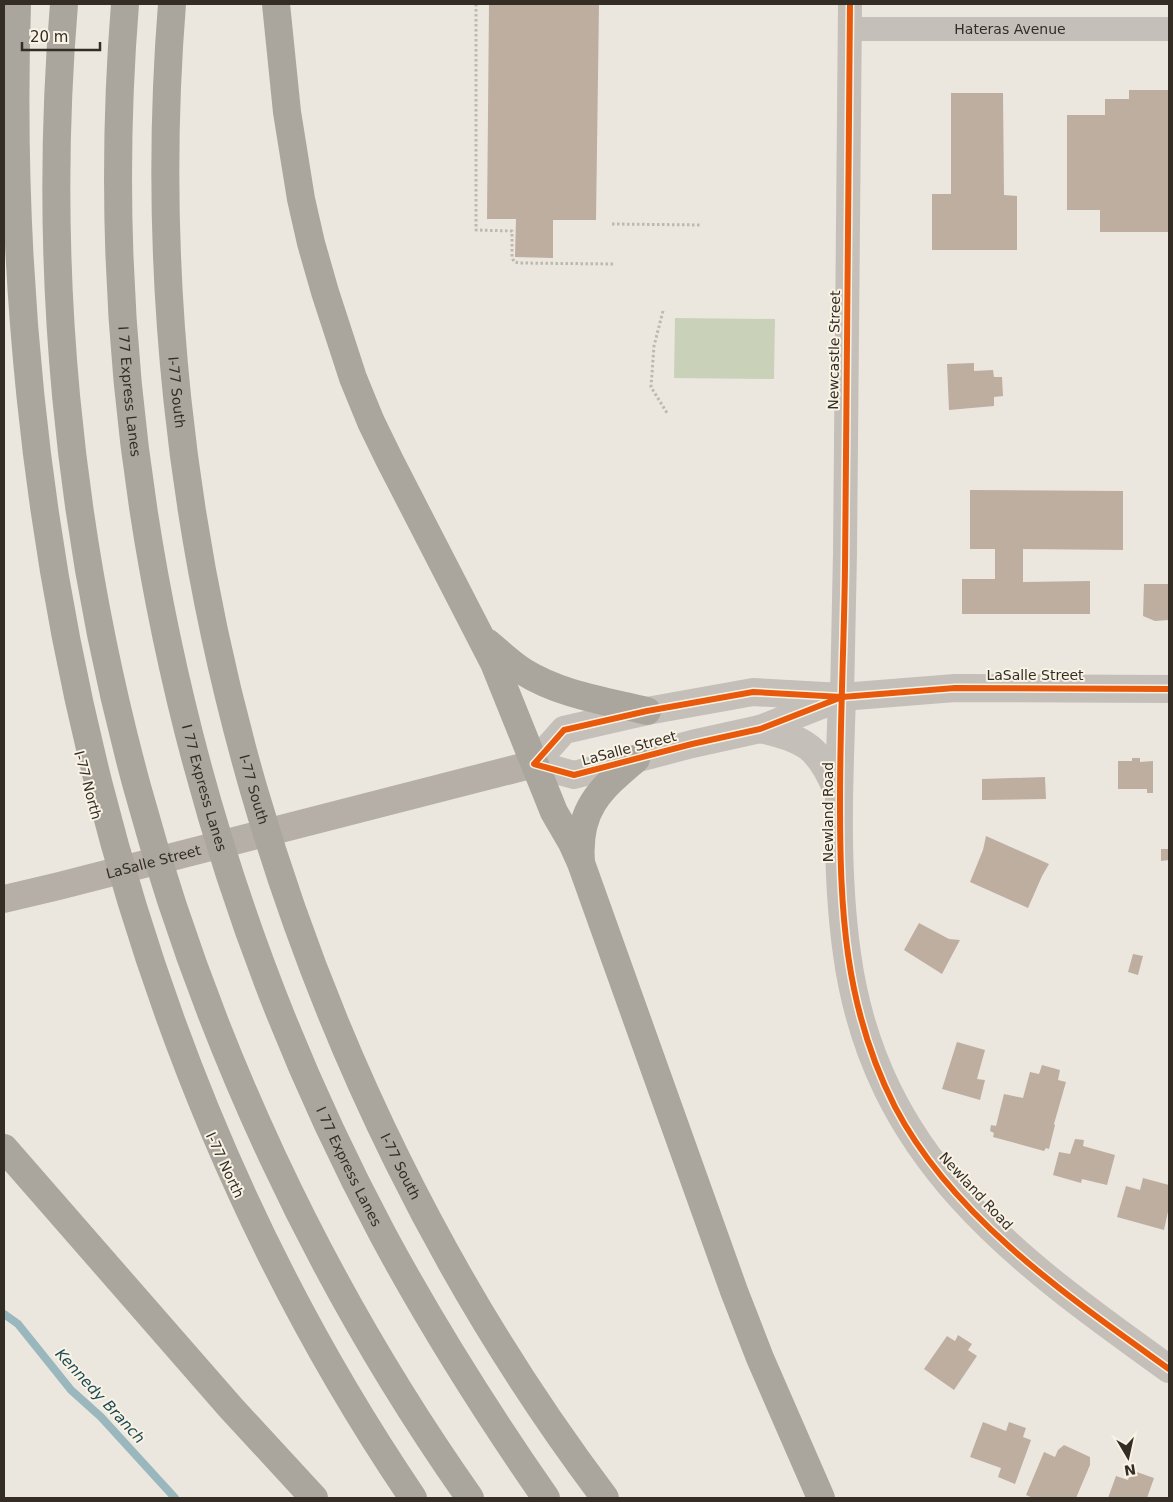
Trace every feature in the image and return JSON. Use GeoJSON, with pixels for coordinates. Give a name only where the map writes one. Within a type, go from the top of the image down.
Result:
{"type":"FeatureCollection","features":[{"type":"Feature","properties":{"kind":"highway","name":"I-77 North"},"geometry":{"type":"LineString","coordinates":[[17,4],[11,101],[10,174],[13,319],[19,394],[26,466],[42,572],[61,673],[77,744],[109,858],[138,949],[189,1084],[218,1150],[271,1259],[317,1345],[354,1408],[413,1498]]}},
{"type":"Feature","properties":{"kind":"highway"},"geometry":{"type":"LineString","coordinates":[[64,4],[58,102],[57,174],[60,316],[66,389],[83,530],[94,598],[124,732],[142,801],[160,863],[192,959],[233,1066],[261,1130],[297,1206],[359,1322],[430,1440],[470,1498]]}},
{"type":"Feature","properties":{"kind":"highway","name":"I 77 Express Lanes"},"geometry":{"type":"LineString","coordinates":[[125,4],[119,104],[118,174],[122,312],[128,384],[135,453],[157,587],[185,717],[203,784],[221,844],[267,978],[319,1104],[350,1170],[381,1232],[448,1351],[546,1498]]}},
{"type":"Feature","properties":{"kind":"highway","name":"I-77 South"},"geometry":{"type":"LineString","coordinates":[[172,4],[166,174],[169,290],[175,380],[184,456],[203,578],[248,771],[289,898],[312,961],[359,1076],[393,1149],[423,1210],[489,1326],[557,1431],[605,1498]]}},
{"type":"Feature","properties":{"kind":"highway"},"geometry":{"type":"LineString","coordinates":[[276,4],[287,112],[301,199],[311,243],[353,378],[371,422],[481,637],[512,706],[554,812],[581,863],[734,1291],[760,1358],[821,1498]]}},
{"type":"Feature","properties":{"kind":"highway"},"geometry":{"type":"LineString","coordinates":[[481,637],[510,662],[540,680],[566,691],[647,711]]}},
{"type":"Feature","properties":{"kind":"highway"},"geometry":{"type":"LineString","coordinates":[[581,863],[581,834],[588,811],[610,781],[636,759]]}},
{"type":"Feature","properties":{"kind":"highway"},"geometry":{"type":"LineString","coordinates":[[4,1148],[212,1386],[314,1498]]}},
{"type":"Feature","properties":{"kind":"main road","name":"LaSalle Street"},"geometry":{"type":"LineString","coordinates":[[4,898],[59,886],[534,764]]}},
{"type":"Feature","properties":{"kind":"street","name":"Newcastle Street"},"geometry":{"type":"LineString","coordinates":[[842,697],[850,4]]}},
{"type":"Feature","properties":{"kind":"street","name":"Hateras Avenue"},"geometry":{"type":"LineString","coordinates":[[850,29],[1169,29]]}},
{"type":"Feature","properties":{"kind":"street","name":"LaSalle Street"},"geometry":{"type":"LineString","coordinates":[[842,697],[760,729],[692,744],[574,776],[534,764],[564,730],[647,711],[754,692],[842,697],[955,688],[1169,689]]}},
{"type":"Feature","properties":{"kind":"street","name":"Newland Road"},"geometry":{"type":"LineString","coordinates":[[842,697],[840,799],[842,907],[847,955],[855,998],[868,1041],[877,1068],[897,1110],[918,1144],[941,1175],[995,1233],[1071,1297],[1169,1369]]}},
{"type":"Feature","properties":{"kind":"street"},"geometry":{"type":"LineString","coordinates":[[760,729],[800,740],[810,747],[830,774],[840,799]]}},
{"type":"Feature","properties":{"kind":"path"},"geometry":{"type":"LineString","coordinates":[[476,4],[476,230],[512,231],[512,257],[514,262],[519,264],[615,264]]}},
{"type":"Feature","properties":{"kind":"path"},"geometry":{"type":"LineString","coordinates":[[612,224],[702,225]]}},
{"type":"Feature","properties":{"kind":"path"},"geometry":{"type":"LineString","coordinates":[[663,311],[654,346],[651,387],[667,413]]}},
{"type":"Feature","properties":{"kind":"green space"},"geometry":{"type":"Polygon","coordinates":[[[675,318],[775,319],[774,379],[674,378],[675,318]]]}},
{"type":"Feature","properties":{"kind":"building"},"geometry":{"type":"Polygon","coordinates":[[[489,4],[599,4],[596,220],[553,220],[553,258],[515,257],[516,219],[487,219],[489,4]]]}},
{"type":"Feature","properties":{"kind":"building"},"geometry":{"type":"Polygon","coordinates":[[[1129,90],[1169,90],[1169,232],[1100,232],[1100,210],[1067,210],[1067,115],[1105,115],[1105,99],[1129,99],[1129,90]]]}},
{"type":"Feature","properties":{"kind":"building"},"geometry":{"type":"Polygon","coordinates":[[[951,93],[1003,93],[1004,195],[1017,196],[1017,250],[932,250],[932,194],[951,194],[951,93]]]}},
{"type":"Feature","properties":{"kind":"building"},"geometry":{"type":"Polygon","coordinates":[[[974,363],[974,371],[993,370],[994,377],[1002,377],[1003,396],[994,397],[994,406],[949,410],[947,364],[974,363]]]}},
{"type":"Feature","properties":{"kind":"building"},"geometry":{"type":"Polygon","coordinates":[[[970,490],[1123,491],[1123,550],[1023,549],[1023,582],[1090,581],[1090,614],[962,614],[962,579],[995,579],[995,549],[970,549],[970,490]]]}},
{"type":"Feature","properties":{"kind":"building"},"geometry":{"type":"Polygon","coordinates":[[[1144,584],[1169,584],[1169,620],[1155,621],[1143,616],[1144,584]]]}},
{"type":"Feature","properties":{"kind":"building"},"geometry":{"type":"Polygon","coordinates":[[[1132,758],[1140,758],[1140,762],[1153,761],[1153,793],[1147,793],[1147,789],[1118,789],[1118,761],[1132,761],[1132,758]]]}},
{"type":"Feature","properties":{"kind":"building"},"geometry":{"type":"Polygon","coordinates":[[[1045,777],[1046,799],[982,800],[982,779],[1045,777]]]}},
{"type":"Feature","properties":{"kind":"building"},"geometry":{"type":"Polygon","coordinates":[[[986,836],[1049,864],[1028,908],[970,882],[983,850],[986,836]]]}},
{"type":"Feature","properties":{"kind":"building"},"geometry":{"type":"Polygon","coordinates":[[[1161,849],[1169,849],[1169,860],[1161,861],[1161,849]]]}},
{"type":"Feature","properties":{"kind":"building"},"geometry":{"type":"Polygon","coordinates":[[[919,923],[949,939],[960,940],[942,974],[904,950],[919,923]]]}},
{"type":"Feature","properties":{"kind":"building"},"geometry":{"type":"Polygon","coordinates":[[[1133,954],[1143,956],[1138,975],[1128,972],[1133,954]]]}},
{"type":"Feature","properties":{"kind":"building"},"geometry":{"type":"Polygon","coordinates":[[[957,1042],[985,1050],[977,1079],[985,1080],[980,1100],[942,1089],[957,1042]]]}},
{"type":"Feature","properties":{"kind":"building"},"geometry":{"type":"Polygon","coordinates":[[[1042,1065],[1060,1070],[1058,1080],[1066,1082],[1049,1149],[1046,1148],[1044,1151],[993,1137],[994,1133],[990,1131],[991,1125],[996,1126],[1004,1094],[1023,1098],[1030,1072],[1039,1074],[1042,1065]]]}},
{"type":"Feature","properties":{"kind":"building"},"geometry":{"type":"Polygon","coordinates":[[[1075,1139],[1084,1140],[1083,1146],[1115,1155],[1107,1185],[1082,1179],[1081,1183],[1053,1175],[1059,1152],[1070,1154],[1075,1139]]]}},
{"type":"Feature","properties":{"kind":"building"},"geometry":{"type":"Polygon","coordinates":[[[1143,1178],[1169,1185],[1169,1207],[1164,1230],[1117,1217],[1126,1186],[1140,1190],[1143,1178]]]}},
{"type":"Feature","properties":{"kind":"building"},"geometry":{"type":"Polygon","coordinates":[[[958,1335],[972,1344],[968,1350],[977,1356],[954,1390],[924,1369],[947,1336],[955,1341],[958,1335]]]}},
{"type":"Feature","properties":{"kind":"building"},"geometry":{"type":"Polygon","coordinates":[[[983,1422],[1006,1431],[1009,1422],[1026,1428],[1023,1437],[1031,1440],[1015,1484],[998,1477],[1001,1468],[970,1457],[983,1422]]]}},
{"type":"Feature","properties":{"kind":"building"},"geometry":{"type":"Polygon","coordinates":[[[1064,1445],[1090,1457],[1090,1465],[1076,1498],[1033,1498],[1026,1495],[1044,1452],[1055,1457],[1058,1450],[1064,1445]]]}},
{"type":"Feature","properties":{"kind":"building"},"geometry":{"type":"Polygon","coordinates":[[[1131,1470],[1154,1478],[1147,1498],[1108,1498],[1116,1476],[1128,1480],[1131,1470]]]}},
{"type":"Feature","properties":{"kind":"waterway","name":"Kennedy Branch"},"geometry":{"type":"LineString","coordinates":[[4,1314],[18,1324],[71,1390],[101,1417],[175,1498]]}},
{"type":"Feature","properties":{"kind":"cycle path"},"geometry":{"type":"LineString","coordinates":[[850,4],[845,567],[840,840],[844,919],[855,995],[878,1070],[895,1107],[919,1147],[948,1185],[981,1220],[1054,1284],[1169,1369]]}},
{"type":"Feature","properties":{"kind":"cycle path"},"geometry":{"type":"LineString","coordinates":[[842,697],[760,729],[692,744],[574,775],[534,764],[564,730],[647,711],[753,692],[842,697],[955,688],[1169,689]]}}]}
